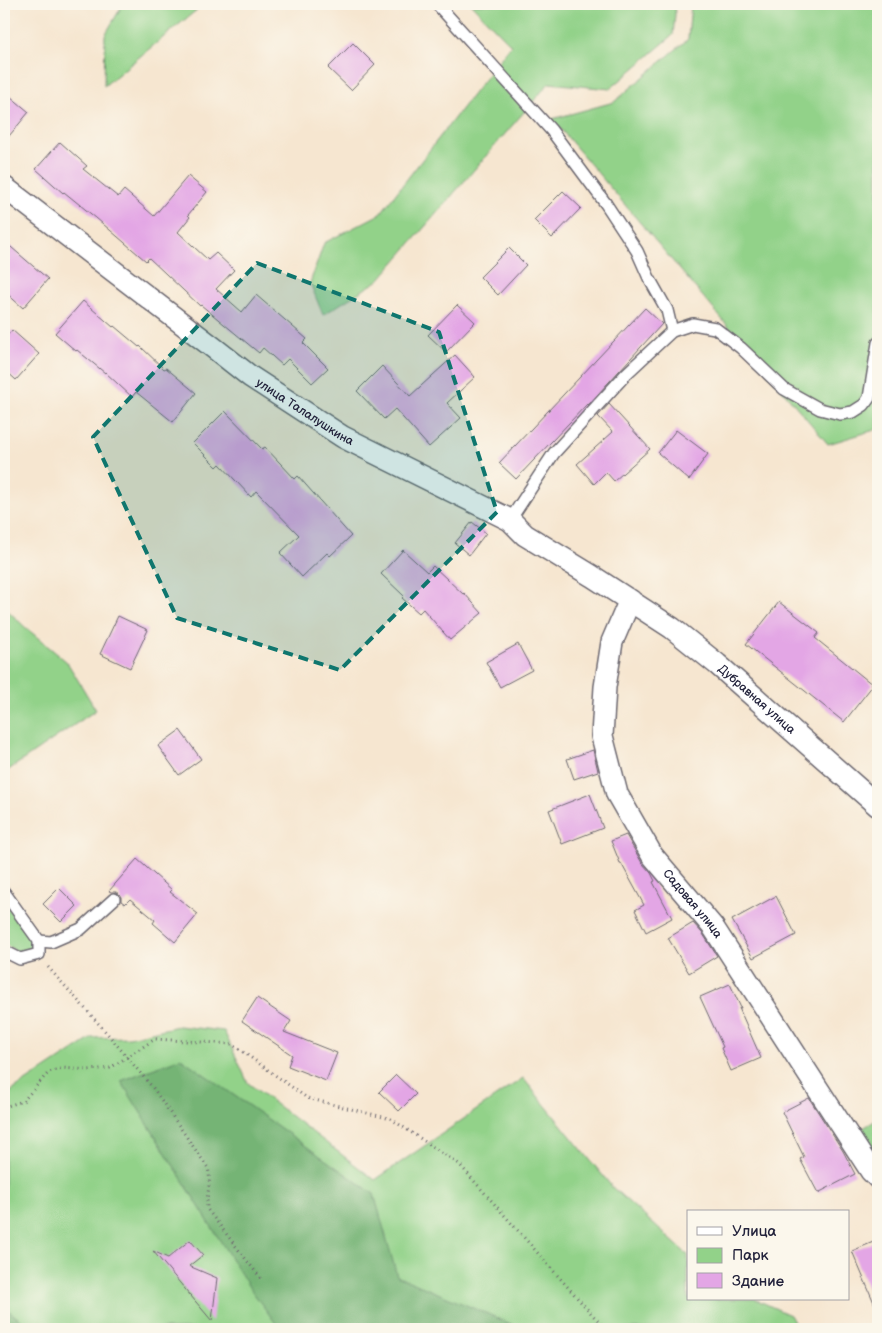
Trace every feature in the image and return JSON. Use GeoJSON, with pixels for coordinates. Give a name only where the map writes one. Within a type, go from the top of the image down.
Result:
{"type":"FeatureCollection","features":[{"type":"Feature","properties":{"kind":"street","name":"улица Талалушкина"},"geometry":{"type":"LineString","coordinates":[[4,187],[251,377],[343,437],[510,520],[525,535],[630,600]]}},
{"type":"Feature","properties":{"kind":"street","name":"Дубравная улица"},"geometry":{"type":"LineString","coordinates":[[630,600],[672,628],[717,664],[878,806]]}},
{"type":"Feature","properties":{"kind":"street","name":"Садовая улица"},"geometry":{"type":"LineString","coordinates":[[630,600],[612,642],[605,687],[602,736],[617,794],[652,855],[713,927],[871,1171],[878,1178]]}},
{"type":"Feature","properties":{"kind":"lane"},"geometry":{"type":"LineString","coordinates":[[437,4],[552,130],[601,197],[638,251],[649,278],[667,310],[672,331]]}},
{"type":"Feature","properties":{"kind":"lane"},"geometry":{"type":"LineString","coordinates":[[510,520],[554,453],[627,373],[672,331],[694,324],[715,328],[741,348],[784,389],[820,410],[840,414],[852,412],[864,405],[868,398],[878,343]]}},
{"type":"Feature","properties":{"kind":"lane"},"geometry":{"type":"LineString","coordinates":[[4,892],[39,941],[39,954],[20,959],[4,951]]}},
{"type":"Feature","properties":{"kind":"lane"},"geometry":{"type":"LineString","coordinates":[[39,941],[51,942],[81,929],[114,899]]}},
{"type":"Feature","properties":{"kind":"path"},"geometry":{"type":"LineString","coordinates":[[39,954],[152,1088],[208,1168],[210,1176],[206,1201],[207,1209],[262,1280]]}},
{"type":"Feature","properties":{"kind":"path"},"geometry":{"type":"LineString","coordinates":[[4,1107],[23,1101],[48,1072],[62,1068],[89,1070],[110,1068],[155,1039],[232,1044],[307,1098],[392,1119],[459,1164],[605,1329]]}},
{"type":"Feature","properties":{"kind":"highlighted area"},"geometry":{"type":"Polygon","coordinates":[[[257,263],[439,332],[497,512],[340,670],[177,618],[93,437],[257,263]]]}},
{"type":"Feature","properties":{"kind":"green space"},"geometry":{"type":"Polygon","coordinates":[[[123,4],[204,4],[104,86],[105,35],[123,4]]]}},
{"type":"Feature","properties":{"kind":"green space"},"geometry":{"type":"Polygon","coordinates":[[[471,4],[676,4],[673,35],[610,89],[549,83],[379,280],[323,315],[310,283],[324,243],[380,214],[511,45],[471,4]]]}},
{"type":"Feature","properties":{"kind":"green space"},"geometry":{"type":"Polygon","coordinates":[[[691,4],[878,4],[878,429],[828,444],[552,119],[614,102],[688,39],[691,4]]]}},
{"type":"Feature","properties":{"kind":"green space"},"geometry":{"type":"Polygon","coordinates":[[[4,607],[67,662],[96,710],[4,773],[4,607]]]}},
{"type":"Feature","properties":{"kind":"green space"},"geometry":{"type":"Polygon","coordinates":[[[4,902],[32,941],[31,949],[20,953],[4,944],[4,902]]]}},
{"type":"Feature","properties":{"kind":"green space"},"geometry":{"type":"Polygon","coordinates":[[[178,1026],[224,1031],[248,1083],[375,1180],[523,1078],[613,1188],[687,1254],[687,1300],[757,1300],[790,1315],[798,1329],[4,1329],[4,1096],[92,1038],[129,1037],[178,1026]]]}},
{"type":"Feature","properties":{"kind":"green space"},"geometry":{"type":"Polygon","coordinates":[[[181,1058],[374,1194],[397,1276],[523,1329],[280,1329],[249,1287],[121,1081],[181,1058]]]}},
{"type":"Feature","properties":{"kind":"green space"},"geometry":{"type":"Polygon","coordinates":[[[878,1119],[878,1160],[853,1134],[878,1119]]]}},
{"type":"Feature","properties":{"kind":"green space"},"geometry":{"type":"Polygon","coordinates":[[[4,1307],[32,1329],[4,1329],[4,1307]]]}},
{"type":"Feature","properties":{"kind":"building"},"geometry":{"type":"Polygon","coordinates":[[[353,43],[375,65],[351,90],[328,68],[353,43]]]}},
{"type":"Feature","properties":{"kind":"building"},"geometry":{"type":"Polygon","coordinates":[[[4,91],[29,112],[4,142],[4,91]]]}},
{"type":"Feature","properties":{"kind":"building"},"geometry":{"type":"Polygon","coordinates":[[[60,142],[87,166],[83,169],[118,197],[124,190],[154,216],[188,176],[207,192],[188,215],[190,217],[178,232],[208,260],[216,253],[234,270],[216,289],[242,312],[256,295],[307,339],[303,343],[328,368],[312,383],[288,359],[282,365],[263,348],[259,353],[200,306],[149,258],[146,261],[96,218],[63,193],[36,169],[60,142]]]}},
{"type":"Feature","properties":{"kind":"building"},"geometry":{"type":"Polygon","coordinates":[[[563,191],[581,208],[552,238],[534,220],[563,191]]]}},
{"type":"Feature","properties":{"kind":"building"},"geometry":{"type":"Polygon","coordinates":[[[4,241],[48,279],[23,308],[4,291],[4,241]]]}},
{"type":"Feature","properties":{"kind":"building"},"geometry":{"type":"Polygon","coordinates":[[[509,248],[526,265],[498,295],[480,277],[509,248]]]}},
{"type":"Feature","properties":{"kind":"building"},"geometry":{"type":"Polygon","coordinates":[[[83,301],[113,327],[140,346],[164,369],[166,368],[196,393],[173,422],[136,392],[132,397],[105,372],[55,333],[83,301]]]}},
{"type":"Feature","properties":{"kind":"building"},"geometry":{"type":"Polygon","coordinates":[[[457,305],[475,322],[446,352],[428,335],[457,305]]]}},
{"type":"Feature","properties":{"kind":"building"},"geometry":{"type":"Polygon","coordinates":[[[645,308],[662,324],[588,405],[516,479],[499,463],[645,308]]]}},
{"type":"Feature","properties":{"kind":"building"},"geometry":{"type":"Polygon","coordinates":[[[12,330],[39,354],[16,380],[4,369],[4,339],[12,330]]]}},
{"type":"Feature","properties":{"kind":"building"},"geometry":{"type":"Polygon","coordinates":[[[455,355],[475,377],[447,403],[461,418],[429,447],[395,409],[384,419],[357,391],[382,366],[410,396],[455,355]]]}},
{"type":"Feature","properties":{"kind":"building"},"geometry":{"type":"Polygon","coordinates":[[[609,404],[650,449],[614,481],[606,472],[594,484],[577,464],[613,432],[598,416],[609,404]]]}},
{"type":"Feature","properties":{"kind":"building"},"geometry":{"type":"Polygon","coordinates":[[[225,411],[262,449],[265,447],[295,479],[298,476],[351,536],[330,556],[327,553],[302,577],[280,553],[299,535],[256,491],[251,497],[220,464],[217,467],[193,443],[225,411]]]}},
{"type":"Feature","properties":{"kind":"building"},"geometry":{"type":"Polygon","coordinates":[[[676,430],[708,454],[689,480],[658,453],[676,430]]]}},
{"type":"Feature","properties":{"kind":"building"},"geometry":{"type":"Polygon","coordinates":[[[472,522],[486,533],[469,555],[455,543],[472,522]]]}},
{"type":"Feature","properties":{"kind":"building"},"geometry":{"type":"Polygon","coordinates":[[[403,550],[427,572],[433,566],[464,593],[482,613],[450,640],[423,609],[419,613],[402,598],[404,596],[381,574],[403,550]]]}},
{"type":"Feature","properties":{"kind":"building"},"geometry":{"type":"Polygon","coordinates":[[[779,602],[819,633],[815,638],[873,685],[844,722],[746,644],[779,602]]]}},
{"type":"Feature","properties":{"kind":"building"},"geometry":{"type":"Polygon","coordinates":[[[118,616],[148,630],[130,668],[100,654],[118,616]]]}},
{"type":"Feature","properties":{"kind":"building"},"geometry":{"type":"Polygon","coordinates":[[[518,644],[532,670],[500,687],[486,662],[518,644]]]}},
{"type":"Feature","properties":{"kind":"building"},"geometry":{"type":"Polygon","coordinates":[[[180,730],[201,759],[179,775],[158,746],[180,730]]]}},
{"type":"Feature","properties":{"kind":"building"},"geometry":{"type":"Polygon","coordinates":[[[593,750],[598,771],[574,779],[567,759],[593,750]]]}},
{"type":"Feature","properties":{"kind":"building"},"geometry":{"type":"Polygon","coordinates":[[[590,794],[603,828],[562,844],[549,810],[590,794]]]}},
{"type":"Feature","properties":{"kind":"building"},"geometry":{"type":"Polygon","coordinates":[[[626,835],[642,863],[651,873],[655,881],[653,882],[672,918],[646,932],[635,910],[644,905],[620,863],[611,841],[626,835]]]}},
{"type":"Feature","properties":{"kind":"building"},"geometry":{"type":"Polygon","coordinates":[[[137,859],[172,890],[170,892],[198,914],[175,942],[153,923],[155,920],[130,899],[125,904],[121,901],[119,894],[109,891],[137,859]]]}},
{"type":"Feature","properties":{"kind":"building"},"geometry":{"type":"Polygon","coordinates":[[[59,888],[77,906],[61,922],[43,904],[59,888]]]}},
{"type":"Feature","properties":{"kind":"building"},"geometry":{"type":"Polygon","coordinates":[[[776,896],[796,935],[753,958],[732,920],[776,896]]]}},
{"type":"Feature","properties":{"kind":"building"},"geometry":{"type":"Polygon","coordinates":[[[693,923],[703,934],[717,956],[689,973],[668,938],[693,923]]]}},
{"type":"Feature","properties":{"kind":"building"},"geometry":{"type":"Polygon","coordinates":[[[730,984],[761,1058],[731,1071],[721,1048],[723,1047],[700,997],[730,984]]]}},
{"type":"Feature","properties":{"kind":"building"},"geometry":{"type":"Polygon","coordinates":[[[257,998],[291,1021],[284,1032],[337,1053],[326,1081],[288,1066],[292,1055],[242,1021],[257,998]]]}},
{"type":"Feature","properties":{"kind":"building"},"geometry":{"type":"Polygon","coordinates":[[[396,1075],[416,1094],[399,1111],[379,1092],[396,1075]]]}},
{"type":"Feature","properties":{"kind":"building"},"geometry":{"type":"Polygon","coordinates":[[[809,1098],[843,1151],[855,1174],[818,1193],[800,1159],[804,1157],[782,1112],[809,1098]]]}},
{"type":"Feature","properties":{"kind":"building"},"geometry":{"type":"Polygon","coordinates":[[[190,1240],[203,1255],[189,1266],[217,1278],[212,1321],[153,1251],[168,1258],[190,1240]]]}},
{"type":"Feature","properties":{"kind":"building"},"geometry":{"type":"Polygon","coordinates":[[[878,1240],[878,1312],[852,1251],[878,1240]]]}}]}
